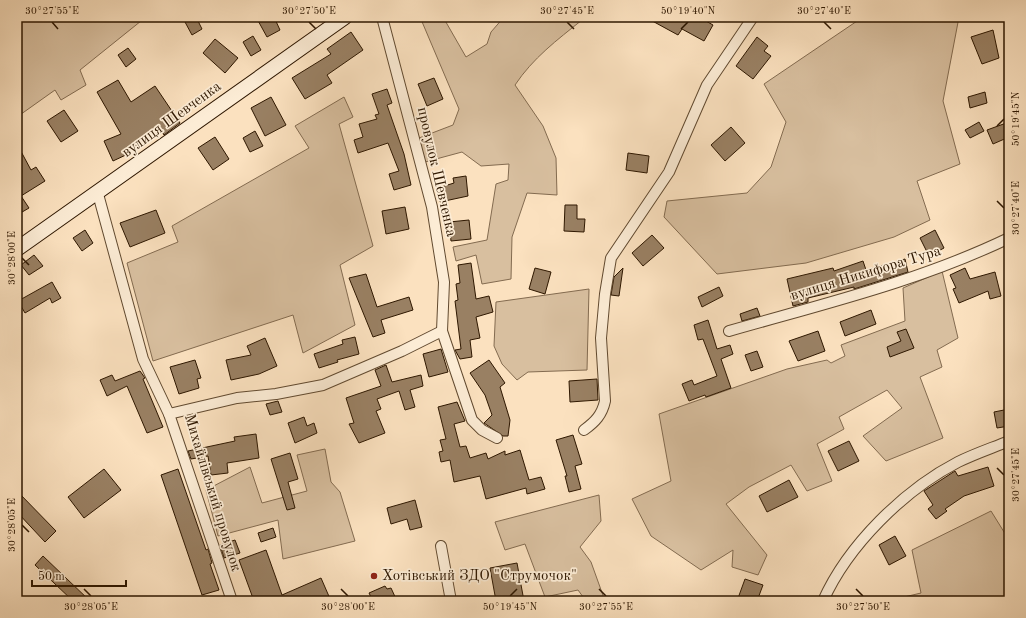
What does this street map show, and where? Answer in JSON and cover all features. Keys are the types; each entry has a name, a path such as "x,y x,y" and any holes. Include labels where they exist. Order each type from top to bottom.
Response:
{"street":[{"name":"вулиця Шевченка","path":"17,249 98,194 345,17"},
{"name":"провулок Шевченка","path":"382,17 432,206 444,282 442,331 472,420 482,430 497,438"},
{"path":"584,430 594,423 603,412 605,401 602,338 605,294 612,258 668,172 707,85 753,17"},
{"path":"98,194 143,358 169,414"},
{"name":"вулиця Никифора Тура","path":"729,331 906,280 976,254 1009,238"},
{"name":"Михайлівський провулок","path":"232,601 169,414 237,398 276,394 323,385 402,351 442,331"},
{"path":"823,601 846,561 864,537 917,488 958,462 1009,441"},
{"path":"441,546 451,601"}],"shaded area":[{"path":"17,17 138,17 141,21 80,70 86,85 61,100 55,90 17,117"},
{"path":"420,17 443,17 466,57 487,44 491,32 504,17 584,17 538,58 515,85 543,126 556,158 557,195 527,193 512,237 511,279 482,284 476,255 456,261 453,247 487,240 496,184 508,180 509,164 481,166 462,152 425,162 419,138 453,125 459,109"},
{"path":"863,17 959,17 943,101 960,164 917,181 930,220 894,237 806,263 717,274 664,217 667,201 747,193 771,167 786,122 764,84"},
{"path":"344,97 353,117 339,124 373,246 340,265 355,325 303,353 293,315 153,361 127,263 178,242 172,226 309,148 295,126"},
{"path":"942,271 958,338 937,350 942,367 920,377 943,438 886,461 863,436 902,408 887,390 839,417 844,429 817,444 832,481 807,491 791,465 749,487 726,504 767,555 758,575 732,567 733,550 701,570 651,536 632,499 671,481 659,414 787,369 827,360 831,363 845,356 841,345 905,321 903,288"},
{"path":"589,289 587,370 528,372 517,380 502,364 494,346 496,302"},
{"path":"325,449 331,482 340,492 355,541 283,559 278,520 218,536 206,490 250,467 262,503 307,491 297,455"},
{"path":"599,495 601,521 580,547 591,562 605,601 586,601 578,590 545,597 525,544 505,550 495,522"},
{"path":"991,511 1009,540 1009,596 995,601 901,601 900,598 921,593 912,550"}],"building":[{"path":"196,17 202,29 192,35 185,22"},
{"path":"256,17 274,17 280,30 267,37"},
{"path":"645,17 699,17 713,25 704,41 682,29 678,35"},
{"path":"993,30 999,58 982,64 971,37"},
{"path":"351,32 363,50 327,75 332,83 305,99 292,78 331,54 327,49"},
{"path":"253,36 261,50 251,56 243,42"},
{"path":"757,37 768,46 764,51 771,56 753,79 736,66"},
{"path":"215,39 238,58 225,73 203,53"},
{"path":"128,48 136,59 126,67 118,55"},
{"path":"434,78 443,99 427,106 418,84"},
{"path":"118,80 131,102 155,86 180,123 164,135 161,130 129,150 130,153 113,161 104,141 121,134 97,92"},
{"path":"387,89 392,103 387,105 404,154 411,185 394,190 389,174 399,171 388,143 358,153 354,140 363,137 359,124 377,119 375,115 379,114 372,94"},
{"path":"985,92 987,103 970,108 968,97"},
{"path":"271,97 286,125 265,136 251,108"},
{"path":"64,110 78,131 61,142 47,121"},
{"path":"979,122 984,131 970,138 965,130"},
{"path":"1009,122 1009,137 993,144 987,130"},
{"path":"731,127 745,143 725,161 711,145"},
{"path":"255,131 263,146 250,152 243,138"},
{"path":"215,137 229,159 213,170 198,148"},
{"path":"17,144 31,170 36,167 45,181 21,196 29,208 17,215"},
{"path":"628,153 649,156 647,173 626,170"},
{"path":"466,176 468,196 440,202 438,188 454,183 453,178"},
{"path":"565,205 577,205 577,219 585,219 584,232 564,231"},
{"path":"405,207 409,229 386,234 382,211"},
{"path":"156,210 165,233 130,247 120,223"},
{"path":"469,220 471,239 451,241 449,222"},
{"path":"85,230 93,243 82,251 73,238"},
{"path":"935,230 944,248 929,256 920,238"},
{"path":"652,235 664,248 643,266 632,253"},
{"path":"34,255 43,266 29,275 21,265"},
{"path":"905,259 908,272 854,289 854,287 808,298 808,302 793,306 787,279 833,268 834,271 863,261 866,270"},
{"path":"471,263 476,299 489,296 493,312 476,317 480,338 470,340 472,357 460,359 455,350 461,349 455,301 458,300 456,284 460,283 458,265"},
{"path":"535,268 551,272 545,294 529,289"},
{"path":"623,268 619,296 611,295 614,277"},
{"path":"965,268 970,279 995,272 1001,296 990,299 988,291 959,303 953,289 956,288 950,275"},
{"path":"366,274 377,307 409,297 413,310 381,320 385,333 373,337 349,278"},
{"path":"52,282 61,298 52,303 50,298 25,313 18,301"},
{"path":"719,287 723,296 702,307 698,297"},
{"path":"757,308 760,316 742,321 740,314"},
{"path":"871,310 876,324 845,336 840,322"},
{"path":"708,320 717,349 730,345 733,354 721,359 731,388 706,397 705,395 689,401 682,384 692,380 694,385 717,376 703,339 698,340 694,325"},
{"path":"906,329 914,348 890,357 887,347 901,341 897,332"},
{"path":"818,331 825,351 798,361 789,341"},
{"path":"355,337 359,354 337,360 338,362 319,368 314,354 343,344 342,340"},
{"path":"265,338 277,366 259,374 231,380 226,360 251,355 247,346"},
{"path":"441,349 448,372 429,377 423,354"},
{"path":"757,351 763,367 751,371 745,355"},
{"path":"195,360 201,378 197,379 199,388 179,394 170,367"},
{"path":"489,360 505,383 500,387 510,420 508,436 503,436 484,423 492,415 485,395 470,373"},
{"path":"386,365 392,382 421,375 423,386 410,390 415,407 405,410 399,391 377,399 381,409 376,411 385,433 359,443 349,424 354,423 346,398 381,386 375,370"},
{"path":"140,371 145,378 143,379 163,427 147,433 127,386 107,396 100,380 112,375 115,381"},
{"path":"597,379 598,400 570,402 569,381"},
{"path":"278,401 282,412 270,415 266,404"},
{"path":"457,402 465,421 454,424 460,447 466,446 470,458 486,453 488,459 505,451 505,455 520,450 529,480 541,477 545,489 527,494 526,488 486,499 480,476 454,482 450,460 441,462 439,452 443,451 440,440 446,439 438,407"},
{"path":"1009,409 1009,426 997,428 994,412"},
{"path":"304,417 307,426 314,423 317,433 295,443 288,423"},
{"path":"256,434 259,458 227,463 228,473 211,475 208,456 191,459 188,451 235,441 234,437"},
{"path":"573,435 582,464 575,466 581,489 569,492 565,476 567,476 556,440"},
{"path":"849,441 859,461 838,471 828,451"},
{"path":"290,453 298,479 288,482 295,508 287,510 271,459"},
{"path":"988,467 994,486 964,496 945,509 947,511 936,519 928,509 933,505 924,491 955,471 958,476"},
{"path":"104,469 121,490 84,518 68,497"},
{"path":"178,469 206,550 208,549 212,563 210,564 219,590 202,595 161,475"},
{"path":"789,480 798,497 767,512 759,496"},
{"path":"17,491 56,531 45,542 17,512"},
{"path":"415,500 422,527 410,530 407,519 391,524 387,508"},
{"path":"273,528 276,537 261,542 258,533"},
{"path":"895,536 906,556 889,565 879,545"},
{"path":"235,540 240,553 224,558 220,545"},
{"path":"266,550 282,595 321,578 331,601 254,601 239,560"},
{"path":"43,556 90,601 73,601 35,565"},
{"path":"517,563 524,601 496,601 490,568"},
{"path":"745,579 763,585 757,601 737,601"},
{"path":"385,586 387,589 391,588 397,601 373,601 369,593"}],"place":[{"name":"Хотівський ЗДО \"Струмочок\"","path":"374,576"}]}
